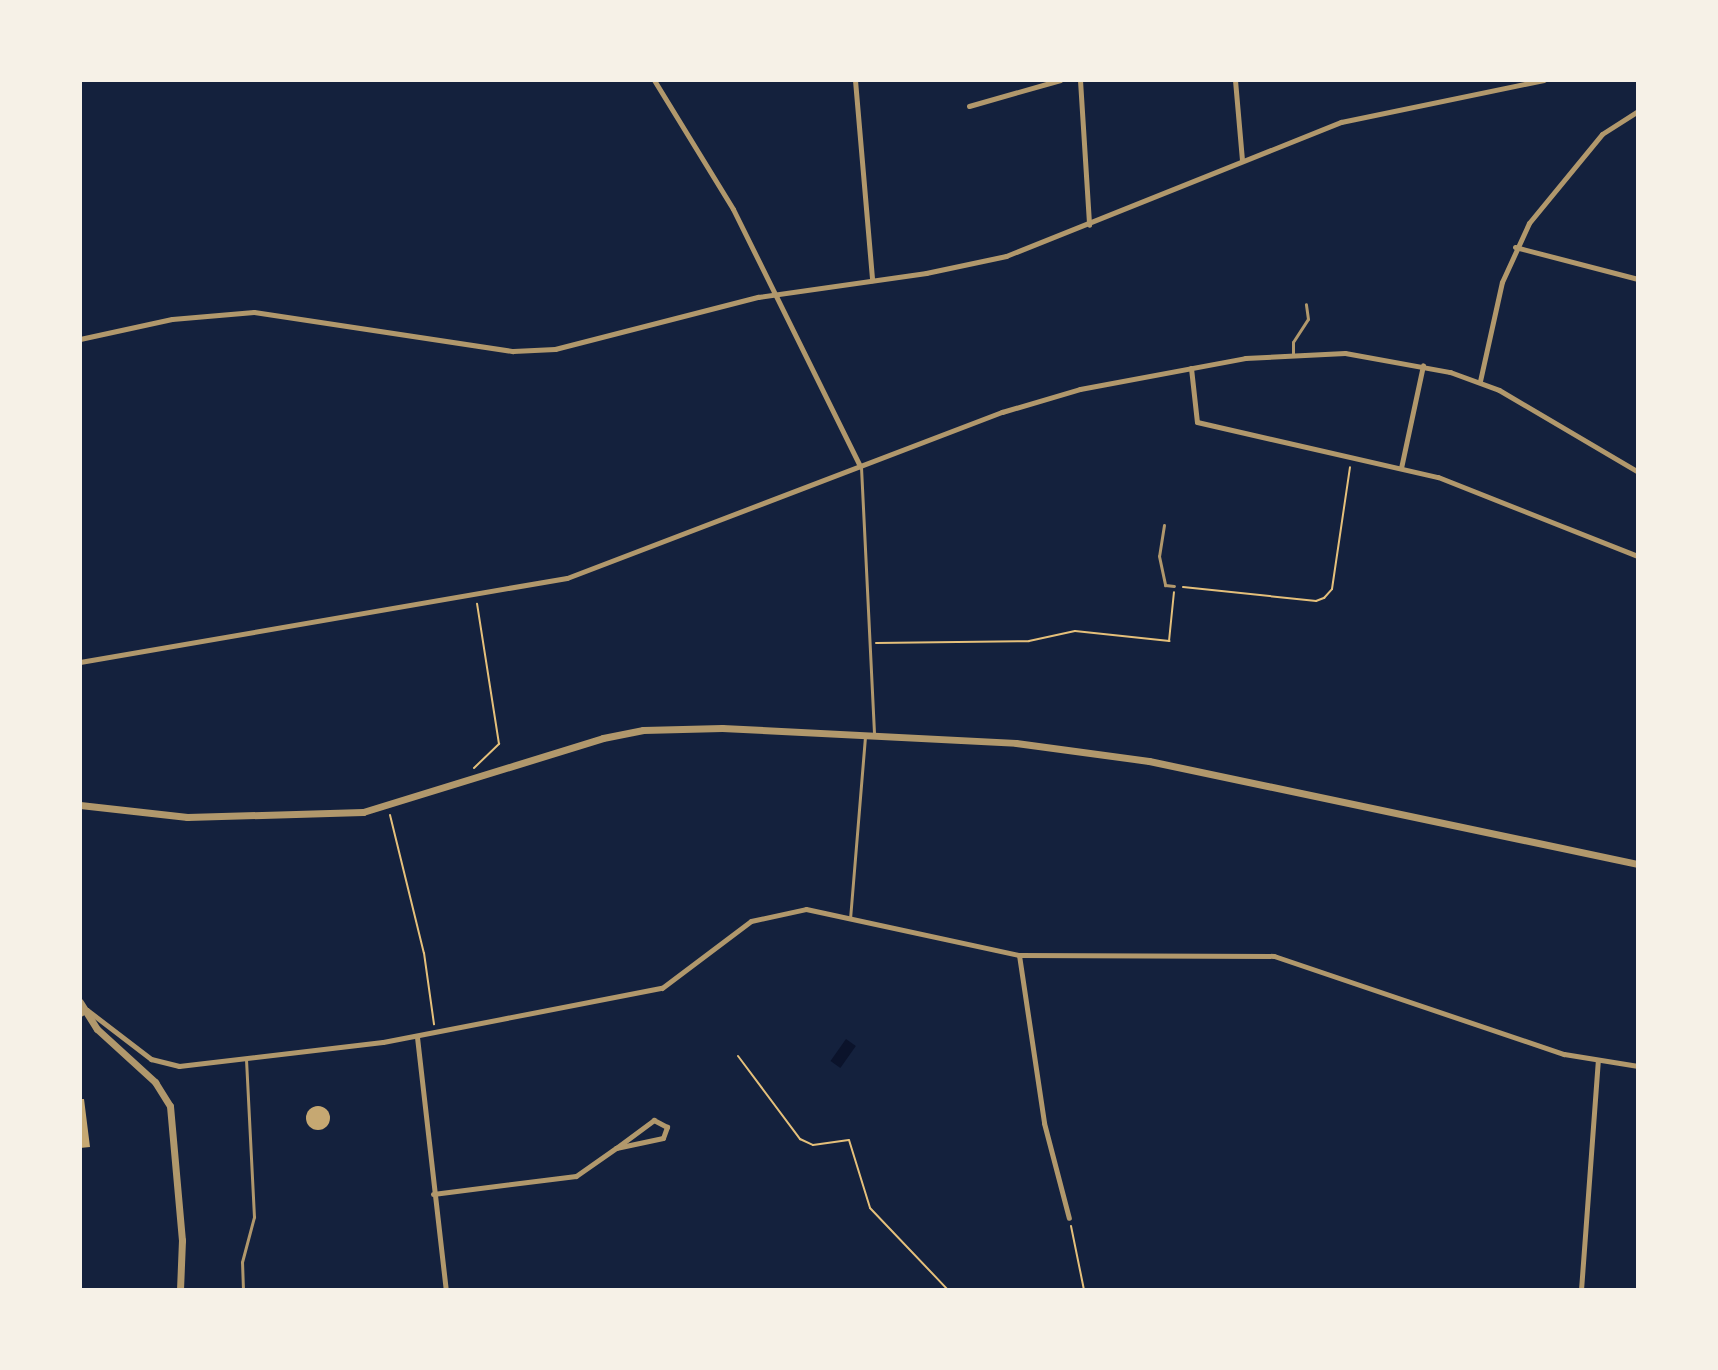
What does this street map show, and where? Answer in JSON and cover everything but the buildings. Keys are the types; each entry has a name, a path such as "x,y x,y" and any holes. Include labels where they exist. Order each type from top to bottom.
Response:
{"street":[{"path":"654,80 721,186 861,467"},
{"path":"855,80 872,280"},
{"path":"969,106 1060,80"},
{"path":"1080,80 1089,225"},
{"path":"1235,80 1242,160"},
{"path":"80,339 172,319 254,312 513,351 555,349 776,296 976,263 1089,225 1341,122 1544,80"},
{"path":"1480,381 1515,247 1562,176 1602,134 1638,111"},
{"path":"1515,247 1638,279"},
{"path":"80,662 475,594 609,566 1033,402 1191,368 1293,355 1345,353 1423,365 1480,381 1638,472"},
{"path":"1401,468 1423,365"},
{"path":"1191,368 1197,422 1401,468 1583,530 1638,556"},
{"path":"80,805 187,817 288,817 388,806 473,777 643,730 722,728 1016,743 1160,762 1638,864"},
{"path":"83,1012 165,1064 246,1059 417,1037 662,988 763,915 806,909 1019,955 1274,956 1598,1061 1638,1066"},
{"path":"1019,955 1044,1123 1069,1218"},
{"path":"80,1002 83,1012 114,1046 155,1082 170,1106 182,1240 180,1290"},
{"path":"417,1037 446,1290"},
{"path":"1581,1290 1598,1061"},
{"path":"433,1194 576,1176 654,1120 667,1127 663,1138 616,1148"}],"lane":[{"path":"1293,355 1293,342 1308,319 1306,304"},
{"path":"861,467 875,737"},
{"path":"1164,525 1159,556 1165,585 1174,586"},
{"path":"849,920 865,736"},
{"path":"243,1290 242,1262 254,1217 246,1059"}],"path":[{"path":"870,643 1029,641 1075,631 1169,641 1174,586 1316,601 1324,598 1332,589 1351,458"},
{"path":"473,777 475,763 499,744 475,594"},
{"path":"388,806 424,953 435,1033"},
{"path":"738,1056 800,1139 813,1145 849,1140 870,1208 948,1290"},
{"path":"1069,1218 1084,1290"}],"water":[{"path":"846,1039 856,1046 840,1068 831,1061"}]}
